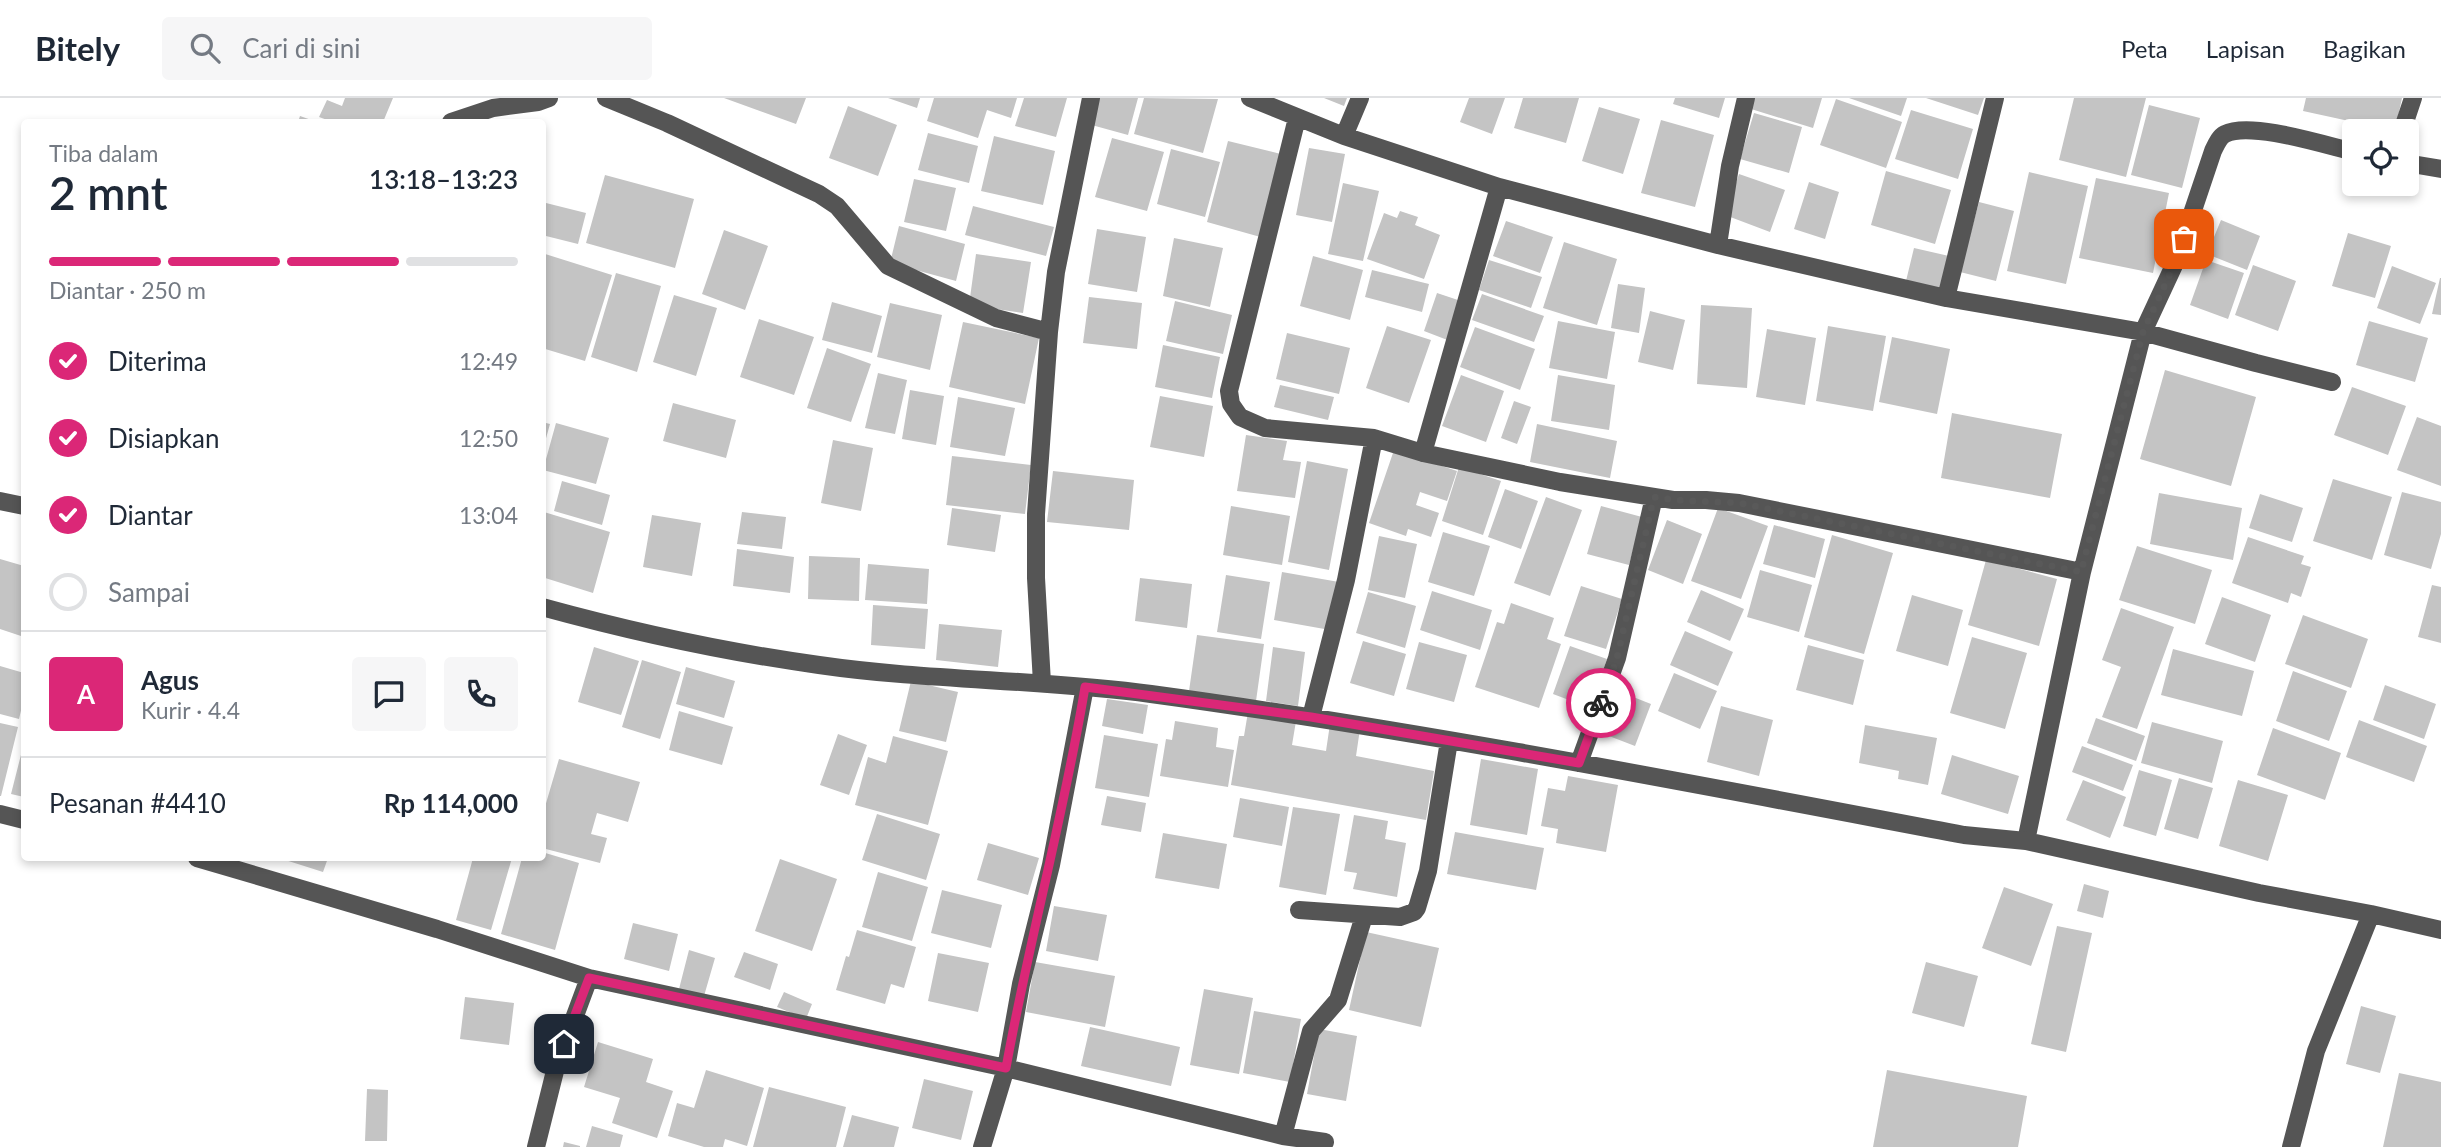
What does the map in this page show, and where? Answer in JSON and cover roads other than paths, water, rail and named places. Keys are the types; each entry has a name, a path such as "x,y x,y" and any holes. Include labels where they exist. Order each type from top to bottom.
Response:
{"street":[{"path":"459,119 493,108 549,98"},
{"path":"606,98 819,194 837,206 888,266 996,317 1049,332"},
{"path":"1042,683 1036,514 1049,332 1056,272 1091,98"},
{"path":"1250,98 1344,136 1499,187 1718,245 1946,298 2143,332 2332,382"},
{"path":"1344,136 1360,98"},
{"path":"1718,245 1730,166 1746,98"},
{"path":"1946,298 1995,98"},
{"path":"2406,119 2413,98"},
{"path":"1297,118 1229,391 1231,404 1240,417 1265,428 1374,438 1423,453 1560,482 1673,500 1739,503 2081,572"},
{"path":"2026,841 2081,572 2143,332 2176,261 2213,151 2220,138 2235,131 2255,129 2342,149"},
{"path":"2419,165 2441,169"},
{"path":"1423,453 1499,187"},
{"path":"1311,717 1346,580 1374,438"},
{"path":"1579,763 1617,658 1654,497"},
{"path":"0,501 21,505"},
{"path":"546,608 681,642 821,666 1085,687 1311,717 1579,763 1964,835 2026,841 2441,930"},
{"path":"982,1147 1006,1068 1021,984 1051,865 1085,687"},
{"path":"1298,911 1400,917 1414,912 1420,903 1430,857 1449,741"},
{"path":"0,814 21,819"},
{"path":"207,861 437,929 589,978 1006,1068 1283,1136 1325,1142"},
{"path":"2291,1147 2316,1051 2371,914"},
{"path":"1283,1136 1311,1031 1338,1000 1364,916"},
{"path":"536,1147 556,1066 589,978"}]}
